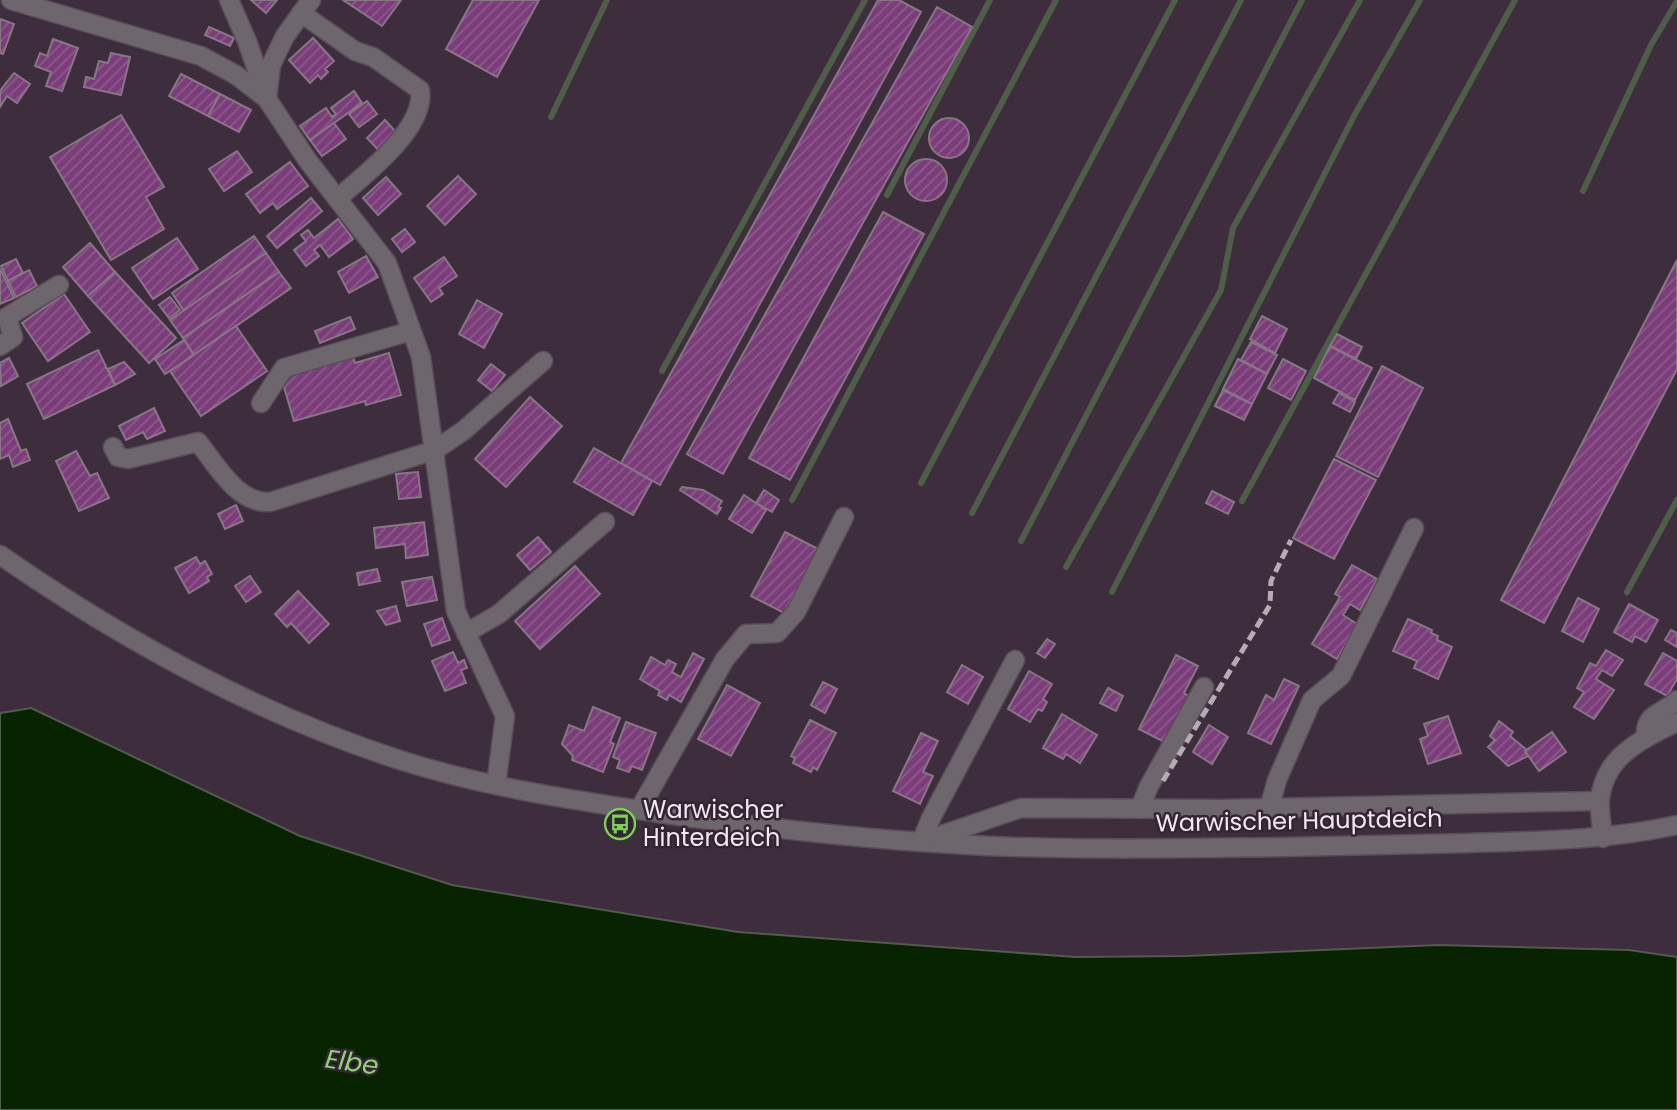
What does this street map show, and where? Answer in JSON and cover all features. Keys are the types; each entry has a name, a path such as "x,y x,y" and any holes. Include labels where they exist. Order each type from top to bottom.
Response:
{"street":[{"path":"11,0 201,56 236,75 267,99"},
{"path":"229,0 247,41 267,99 308,161 387,263 421,357 456,611 505,716 496,785"},
{"path":"267,99 271,65 285,36 306,7 355,51 373,57 420,90 419,106 405,133 388,154 337,199"},
{"path":"0,346 13,337 6,317 59,285"},
{"path":"261,403 284,368 411,331"},
{"path":"113,447 118,457 128,459 198,442 246,498 258,503 270,502 435,450 463,431 543,361"},
{"path":"639,810 726,659 746,634 777,633 796,612 844,517"},
{"path":"466,633 499,614 605,522"},
{"path":"1269,808 1277,780 1312,701 1341,676 1414,528"},
{"name":"Warwischer Hauptdeich","path":"0,555 54,593 152,651 263,706 401,761 496,785 639,810 743,825 920,842 1017,847 1197,848 1603,838 1677,825"},
{"path":"920,842 930,818 1015,660"},
{"path":"1140,809 1148,788 1204,687"},
{"path":"1646,738 1645,726 1648,719 1677,700"},
{"path":"1603,838 1600,801 1603,780 1614,762 1629,748 1677,722"},
{"name":"Warwischer Hauptdeich","path":"920,842 1021,808 1269,808 1600,801"}],"water":[{"name":"Elbe","path":"31,708 300,836 452,885 738,932 1075,957 1186,956 1438,945 1629,950 1677,957 1677,1110 0,1110 0,715"}],"building":[{"path":"251,0 277,0 266,13"},
{"path":"343,0 401,0 382,26"},
{"path":"473,0 539,0 497,77 446,49"},
{"path":"878,0 899,0 921,12 660,485 621,463"},
{"path":"937,7 972,27 723,474 687,454"},
{"path":"0,19 14,24 3,54 0,53"},
{"path":"209,27 234,38 230,46 205,35"},
{"path":"313,38 334,61 325,69 328,72 321,79 318,75 310,83 289,60"},
{"path":"53,39 78,48 62,91 46,86 51,72 35,66 40,53 47,56"},
{"path":"111,53 130,57 121,95 84,87 86,77 94,79 99,61 108,63"},
{"path":"14,73 30,84 17,103 7,96 0,107 0,91"},
{"path":"181,74 220,94 208,116 169,96"},
{"path":"354,91 362,103 310,140 300,126 326,108 332,117 336,114 331,108"},
{"path":"220,94 251,110 239,132 208,116"},
{"path":"367,101 377,114 359,127 349,114"},
{"path":"121,115 164,187 146,197 164,229 111,260 50,157"},
{"path":"949,118 957,119 963,124 968,130 968,146 963,152 957,157 949,158 941,157 935,152 930,146 929,138 930,130 935,124 941,119"},
{"path":"385,120 396,132 382,154 367,138"},
{"path":"334,123 346,139 322,156 310,140"},
{"path":"237,151 252,172 224,191 209,169"},
{"path":"926,159 941,165 947,180 941,195 926,201 911,195 905,180 911,165"},
{"path":"290,162 308,186 277,209 273,203 260,213 246,194"},
{"path":"458,176 476,194 445,225 427,206"},
{"path":"386,177 401,194 378,215 363,198"},
{"path":"311,198 322,211 277,248 267,236"},
{"path":"883,212 924,234 790,480 749,458"},
{"path":"338,219 353,239 329,257 320,245 314,250 319,256 306,266 294,250 306,241 301,235 308,230 314,238"},
{"path":"405,229 415,242 402,252 392,239"},
{"path":"254,236 266,253 184,311 172,293"},
{"path":"177,238 198,269 153,299 132,268"},
{"path":"90,243 115,272 88,296 63,267"},
{"path":"266,253 279,272 183,338 170,320"},
{"path":"366,256 378,277 349,293 338,272"},
{"path":"444,257 457,276 439,288 443,294 431,302 414,278"},
{"path":"16,259 23,273 8,281 1,266"},
{"path":"1677,260 1677,369 1544,623 1501,600"},
{"path":"0,269 14,298 0,304"},
{"path":"29,270 37,286 16,297 8,281"},
{"path":"115,272 176,338 149,363 88,296"},
{"path":"279,272 291,288 194,355 183,338"},
{"path":"64,294 90,332 48,361 22,323"},
{"path":"170,297 180,310 169,318 159,305"},
{"path":"477,300 502,314 484,348 459,334"},
{"path":"1262,316 1287,329 1275,353 1250,339"},
{"path":"350,317 355,329 320,343 315,331"},
{"path":"236,326 267,371 201,416 170,371"},
{"path":"1337,334 1362,347 1356,359 1330,346"},
{"path":"184,340 194,355 165,374 155,359"},
{"path":"1251,342 1277,355 1267,374 1241,360"},
{"path":"1330,346 1372,368 1355,400 1314,378"},
{"path":"98,350 115,385 44,419 27,384"},
{"path":"389,353 401,395 366,405 365,401 294,421 281,377 353,357 355,363"},
{"path":"9,358 18,376 1,386 0,363"},
{"path":"1238,359 1267,374 1252,404 1223,389"},
{"path":"1283,359 1306,371 1291,400 1268,388"},
{"path":"124,362 135,374 115,385 108,369"},
{"path":"491,364 505,375 492,391 478,380"},
{"path":"1382,366 1423,388 1378,477 1336,456"},
{"path":"1223,390 1252,404 1244,420 1215,406"},
{"path":"1339,393 1355,402 1350,412 1333,403"},
{"path":"530,397 562,426 506,487 475,459"},
{"path":"154,408 165,431 147,439 143,432 126,440 119,426"},
{"path":"8,419 21,451 26,449 30,460 13,467 9,455 0,459 0,423"},
{"path":"594,448 652,481 633,515 574,482"},
{"path":"76,451 90,476 97,473 109,498 79,511 56,461"},
{"path":"1334,459 1376,480 1334,559 1293,538"},
{"path":"418,472 421,497 399,499 396,474"},
{"path":"682,487 703,490 722,501 718,507 721,508 717,514 680,490"},
{"path":"764,490 779,500 772,512 756,503"},
{"path":"1212,491 1234,502 1228,514 1206,503"},
{"path":"744,495 766,510 752,533 729,519"},
{"path":"236,505 243,521 225,529 218,514"},
{"path":"424,522 428,555 406,558 405,544 376,548 374,528"},
{"path":"785,532 818,549 784,613 751,596"},
{"path":"538,537 551,552 530,570 517,555"},
{"path":"196,557 200,564 205,561 212,574 207,577 209,581 189,593 175,568"},
{"path":"1352,565 1377,579 1360,610 1350,604 1343,615 1357,624 1337,659 1312,644 1340,597 1335,594"},
{"path":"575,566 600,594 540,649 515,621"},
{"path":"377,569 380,581 359,585 357,573"},
{"path":"250,576 261,592 246,602 235,586"},
{"path":"432,577 437,600 407,606 402,582"},
{"path":"298,591 329,624 309,643 291,623 287,627 275,614"},
{"path":"1578,598 1599,609 1583,642 1562,631"},
{"path":"1629,604 1658,620 1646,642 1635,636 1632,642 1614,632"},
{"path":"396,606 400,621 386,625 377,611"},
{"path":"442,618 450,640 432,646 424,624"},
{"path":"1408,619 1432,630 1431,633 1438,636 1437,640 1452,647 1438,679 1414,668 1417,661 1393,651"},
{"path":"1671,630 1677,633 1677,647 1665,640"},
{"path":"1047,639 1055,644 1045,658 1037,653"},
{"path":"1606,650 1623,660 1612,676 1602,670 1596,679 1614,690 1594,719 1574,707 1584,692 1577,688 1590,663 1596,666"},
{"path":"453,652 458,663 464,660 467,668 461,670 466,683 445,691 432,661"},
{"path":"693,653 704,659 681,702 669,695 667,700 658,695 660,691 640,679 651,657 665,665 668,660 676,664 672,672 681,677"},
{"path":"1663,653 1677,661 1677,679 1667,696 1645,684"},
{"path":"1176,655 1198,666 1184,693 1190,697 1166,743 1139,729"},
{"path":"962,665 983,677 968,704 947,692"},
{"path":"1029,671 1052,684 1043,699 1047,702 1042,711 1038,709 1030,722 1008,709"},
{"path":"1284,679 1299,686 1271,744 1248,733 1266,695 1274,700"},
{"path":"823,682 837,689 825,713 811,705"},
{"path":"727,685 760,703 731,756 698,739"},
{"path":"1108,688 1123,696 1116,711 1100,703"},
{"path":"593,707 620,718 610,742 614,744 603,772 572,760 573,756 562,744 569,725 584,731"},
{"path":"1062,714 1097,735 1080,763 1066,754 1063,759 1043,748"},
{"path":"1448,716 1461,753 1428,764 1420,739 1428,736 1424,724"},
{"path":"810,720 836,733 817,770 813,767 811,772 793,763 795,758 791,756"},
{"path":"1499,721 1513,732 1510,736 1527,750 1525,751 1528,756 1508,766 1488,747 1495,740 1490,736"},
{"path":"626,722 656,733 642,770 632,766 629,772 617,768 620,760 613,757"},
{"path":"1209,725 1228,737 1212,764 1193,752"},
{"path":"1552,732 1566,752 1539,771 1525,751"},
{"path":"921,733 938,741 923,772 933,776 920,804 893,791"}],"waterway":[{"path":"551,117 607,0"},
{"path":"662,371 865,0"},
{"path":"887,195 990,0"},
{"path":"792,500 1056,0"},
{"path":"921,483 1175,0"},
{"path":"972,513 1241,0"},
{"path":"1021,541 1302,0"},
{"path":"1066,567 1221,290 1233,228 1360,0"},
{"path":"1112,592 1354,116 1420,0"},
{"path":"1242,501 1515,0"},
{"path":"1583,191 1651,45 1677,1"},
{"path":"1627,592 1677,500"}],"railway":[{"path":"1163,781 1270,605 1271,581 1291,540"}],"place":[{"name":"Warwischer Hinterdeich","path":"620,824"}]}
